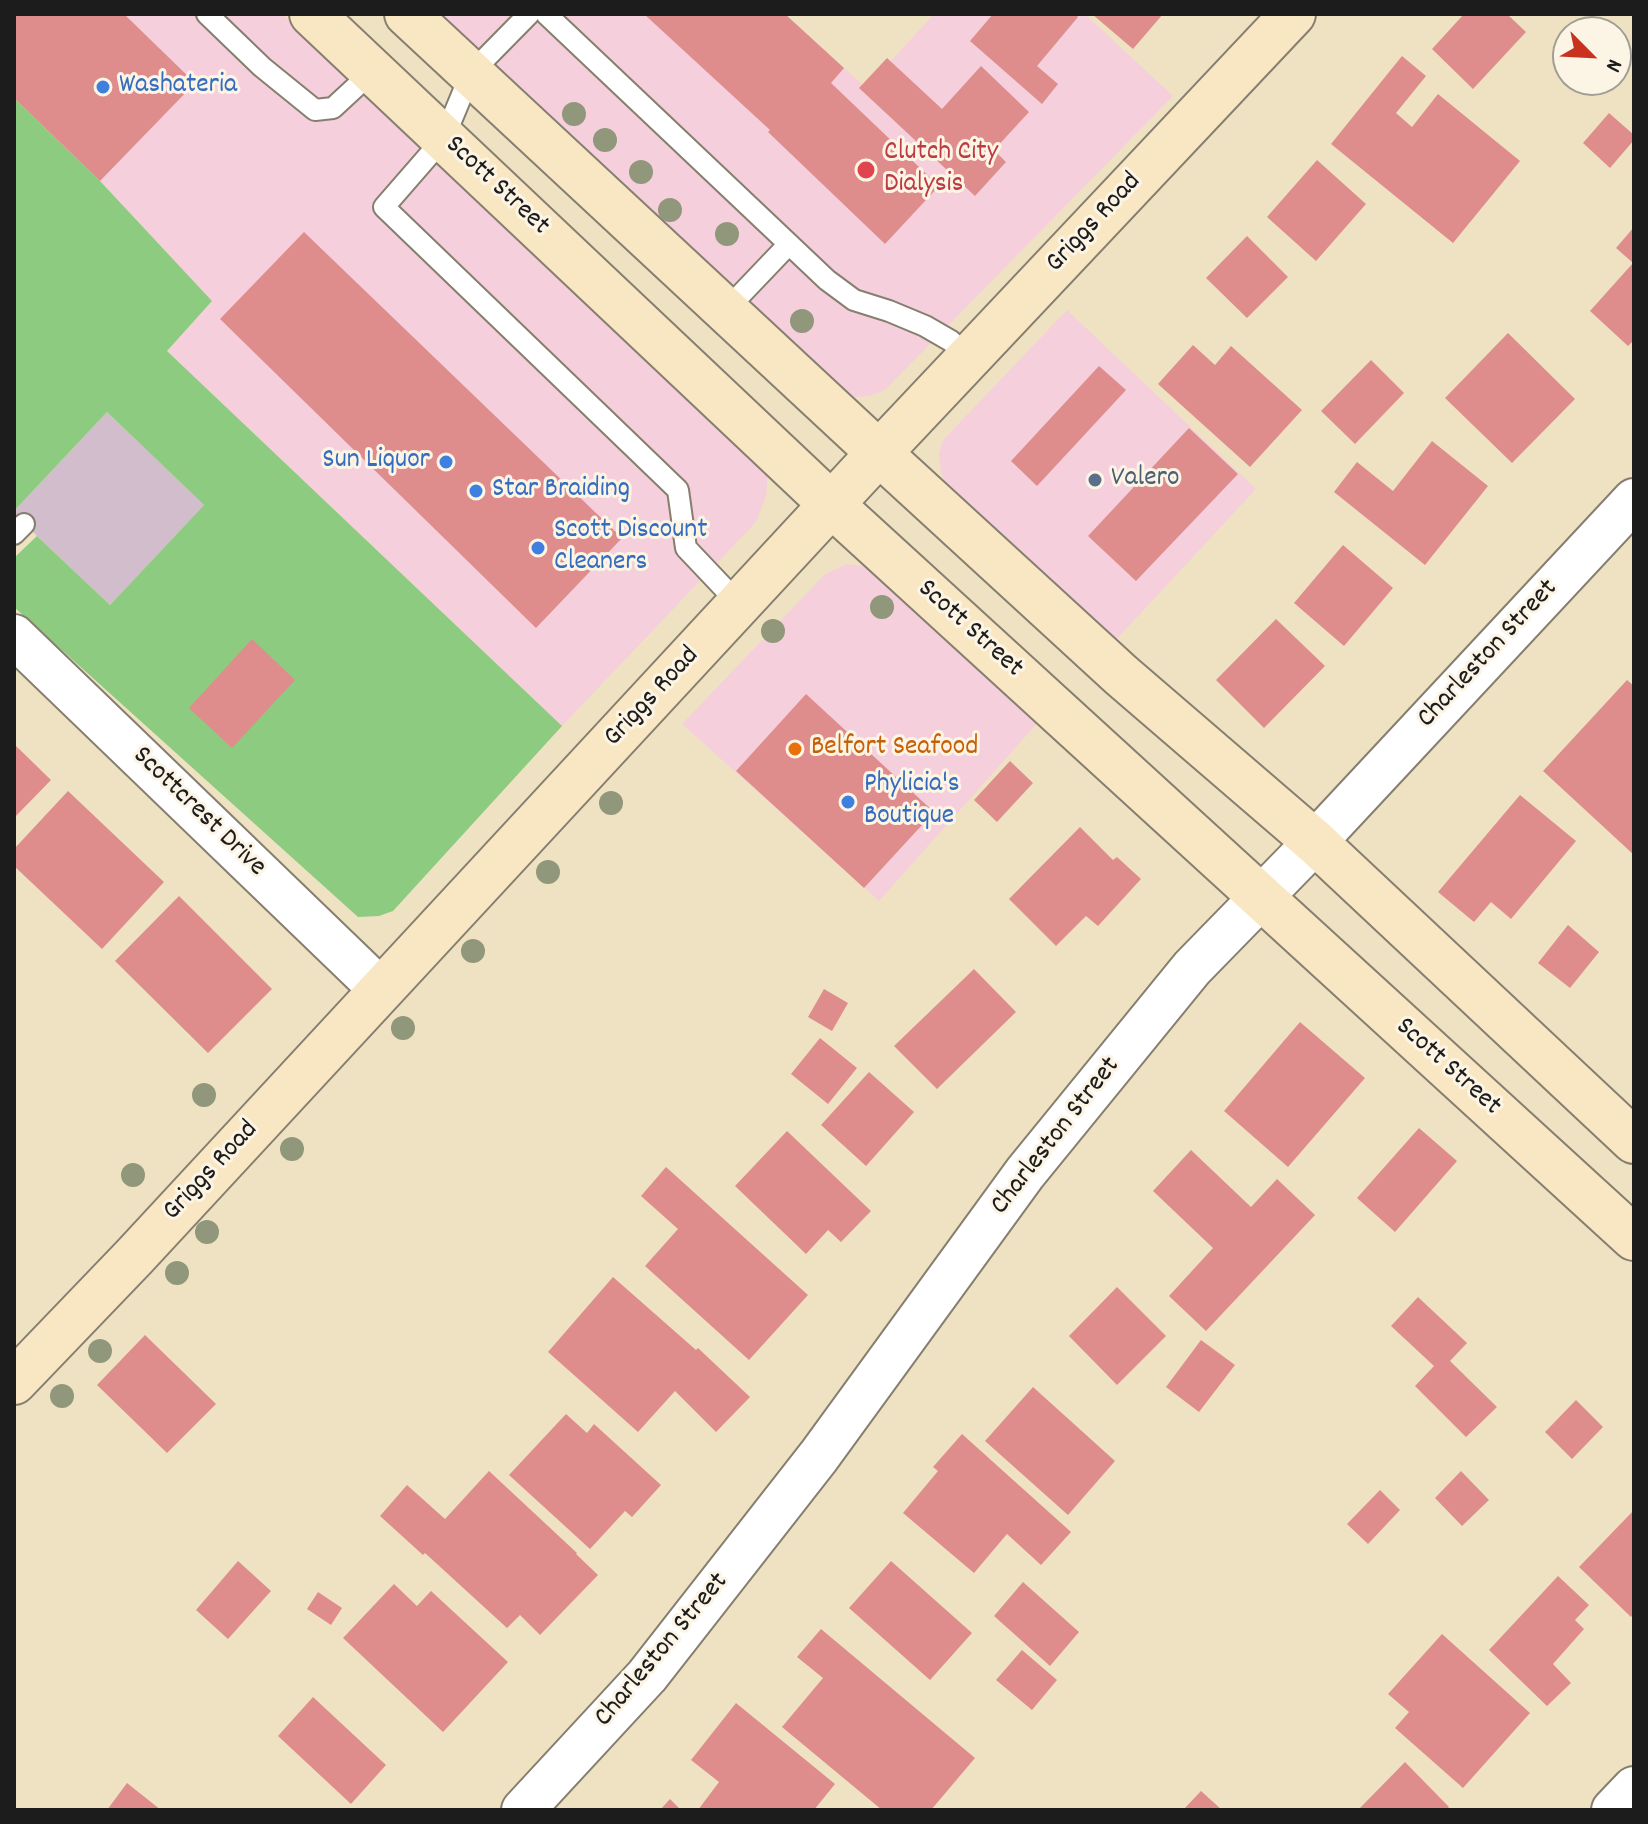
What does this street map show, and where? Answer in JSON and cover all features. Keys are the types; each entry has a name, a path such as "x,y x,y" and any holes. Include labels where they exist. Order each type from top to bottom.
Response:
{"main road":[{"name":"Scott Street","path":"312,14 832,505 1634,1238"},
{"path":"407,14 1121,675 1315,842 1634,1141"},
{"name":"Griggs Road","path":"14,1382 134,1257 879,453 1293,14"}],"street":[{"name":"Charleston Street","path":"523,1810 647,1676 819,1456 1025,1173 1192,968 1315,842 1634,500"},
{"name":"Scottcrest Drive","path":"14,636 381,990"},
{"path":"1613,1810 1634,1788"}],"lane":[{"path":"207,14 262,67 315,110 333,108 373,71"},
{"path":"529,14 471,73 444,138 384,207 678,490 686,548 740,605"},
{"path":"546,14 827,280 854,300 925,326 951,341 969,358"},
{"path":"726,310 789,244"}],"shaded area":[{"path":"14,14 282,14 768,472 766,496 756,522 562,726 167,351 212,301 100,181"},
{"path":"436,14 785,14 866,88 934,14 1085,14 1173,96 885,390 870,396 855,397 837,390"},
{"name":"Valero","path":"1067,310 1256,489 1113,643 946,487 941,472 939,454 943,440"},
{"path":"107,412 204,505 110,605 14,514"},
{"path":"847,564 869,567 1041,719 879,901 682,724 825,574"}],"green space":[{"path":"14,98 100,181 212,301 167,351 562,726 393,911 379,916 358,917 14,607 14,558 37,536 110,605 204,505 107,412 14,511"}],"building":[{"path":"14,14 124,14 195,83 100,181 14,98"},
{"path":"644,14 785,14 844,68 831,83 939,186 885,244 768,132 770,130"},
{"path":"993,14 1075,14 1078,17 1037,66 1058,84 1042,104 970,41"},
{"path":"1092,14 1163,14 1133,49"},
{"path":"1464,14 1507,14 1526,32 1473,89 1432,49"},
{"path":"1402,56 1426,76 1396,113 1412,127 1438,94 1520,161 1453,243 1331,144"},
{"path":"887,58 942,109 981,66 1029,112 994,150 1006,162 975,196 859,88"},
{"path":"1609,113 1634,135 1634,140 1610,168 1583,143"},
{"path":"1317,160 1366,204 1316,261 1267,217"},
{"path":"1634,227 1634,340 1628,346 1590,311 1633,263 1616,248"},
{"path":"304,232 622,538 536,628 220,319"},
{"path":"1247,236 1288,277 1247,318 1206,278"},
{"path":"1508,333 1575,399 1512,463 1445,398"},
{"path":"1193,345 1215,365 1231,346 1302,410 1250,467 1158,384"},
{"path":"1371,360 1404,393 1355,444 1321,411"},
{"path":"1099,366 1126,390 1037,486 1011,461"},
{"path":"1189,428 1238,474 1136,581 1088,536"},
{"path":"1432,441 1488,486 1425,565 1334,492 1357,462 1393,491"},
{"path":"1343,545 1393,588 1344,646 1294,603"},
{"path":"1276,619 1325,666 1264,728 1216,680"},
{"path":"252,639 295,680 232,748 189,708"},
{"path":"1627,680 1634,686 1634,855 1543,771"},
{"path":"806,694 934,812 864,888 736,771"},
{"path":"14,744 51,780 14,818"},
{"path":"1010,761 1033,783 997,822 974,800"},
{"path":"68,791 164,882 102,949 14,866 14,849"},
{"path":"1520,795 1576,841 1511,919 1491,902 1474,922 1438,892"},
{"path":"1080,827 1113,860 1117,857 1141,879 1098,926 1086,916 1056,946 1009,899"},
{"path":"179,896 272,989 208,1053 115,961"},
{"path":"1568,925 1599,952 1570,988 1538,963"},
{"path":"974,969 1016,1012 937,1089 894,1046"},
{"path":"824,989 848,1003 832,1031 808,1017"},
{"path":"1300,1022 1365,1078 1288,1167 1224,1111"},
{"path":"820,1038 857,1068 828,1104 791,1074"},
{"path":"869,1072 914,1112 866,1166 821,1125"},
{"path":"1419,1128 1457,1161 1395,1232 1357,1198"},
{"path":"787,1131 871,1211 841,1242 828,1230 806,1254 735,1186"},
{"path":"1191,1150 1251,1207 1277,1179 1315,1215 1206,1331 1169,1296 1213,1248 1153,1191"},
{"path":"666,1167 808,1295 749,1360 645,1266 678,1229 641,1196"},
{"path":"613,1277 696,1350 698,1348 750,1397 716,1432 675,1391 638,1432 548,1352"},
{"path":"1117,1287 1166,1336 1117,1385 1069,1336"},
{"path":"1418,1297 1467,1343 1450,1361 1497,1407 1466,1437 1415,1386 1434,1366 1391,1326"},
{"path":"145,1335 216,1404 167,1453 97,1385"},
{"path":"1201,1340 1235,1365 1199,1412 1166,1387"},
{"path":"1033,1387 1115,1461 1068,1515 985,1441"},
{"path":"1576,1400 1603,1427 1572,1459 1545,1432"},
{"path":"566,1414 587,1433 594,1424 661,1485 632,1517 625,1511 590,1549 509,1475"},
{"path":"962,1434 1071,1532 1041,1565 1007,1534 974,1573 903,1513 938,1471 933,1467"},
{"path":"489,1471 598,1575 540,1635 520,1615 507,1628 380,1516 407,1485 445,1519"},
{"path":"1461,1471 1489,1500 1462,1526 1435,1498"},
{"path":"1380,1490 1400,1510 1368,1544 1347,1524"},
{"path":"1634,1510 1634,1613 1631,1617 1579,1567"},
{"path":"238,1561 271,1591 228,1639 196,1610"},
{"path":"891,1561 972,1633 930,1680 849,1608"},
{"path":"1558,1576 1589,1605 1575,1620 1584,1629 1553,1664 1571,1683 1547,1706 1489,1650"},
{"path":"1023,1582 1079,1632 1050,1666 994,1616"},
{"path":"394,1584 417,1606 431,1591 508,1662 443,1732 343,1638"},
{"path":"318,1592 342,1608 331,1625 307,1609"},
{"path":"821,1629 975,1758 931,1810 882,1810 782,1727 823,1678 797,1657"},
{"path":"1442,1634 1530,1713 1463,1788 1395,1728 1409,1712 1388,1694"},
{"path":"1022,1650 1057,1680 1032,1710 996,1680"},
{"path":"313,1697 386,1765 351,1804 278,1736"},
{"path":"736,1703 835,1784 814,1810 698,1810 719,1782 691,1760"},
{"path":"1405,1762 1449,1807 1446,1810 1358,1810"},
{"path":"127,1783 161,1810 107,1810"},
{"path":"1201,1791 1222,1810 1183,1810"},
{"path":"670,1799 681,1810 660,1810"}],"place":[{"name":"Washateria","path":"103,87"},
{"name":"Clutch City Dialysis","path":"866,170"},
{"name":"Sun Liquor","path":"446,462"},
{"name":"Valero","path":"1095,480"},
{"name":"Star Braiding","path":"476,491"},
{"name":"Scott Discount Cleaners","path":"538,548"},
{"name":"Belfort Seafood","path":"795,749"},
{"name":"Phylicia's Boutique","path":"848,802"}]}
